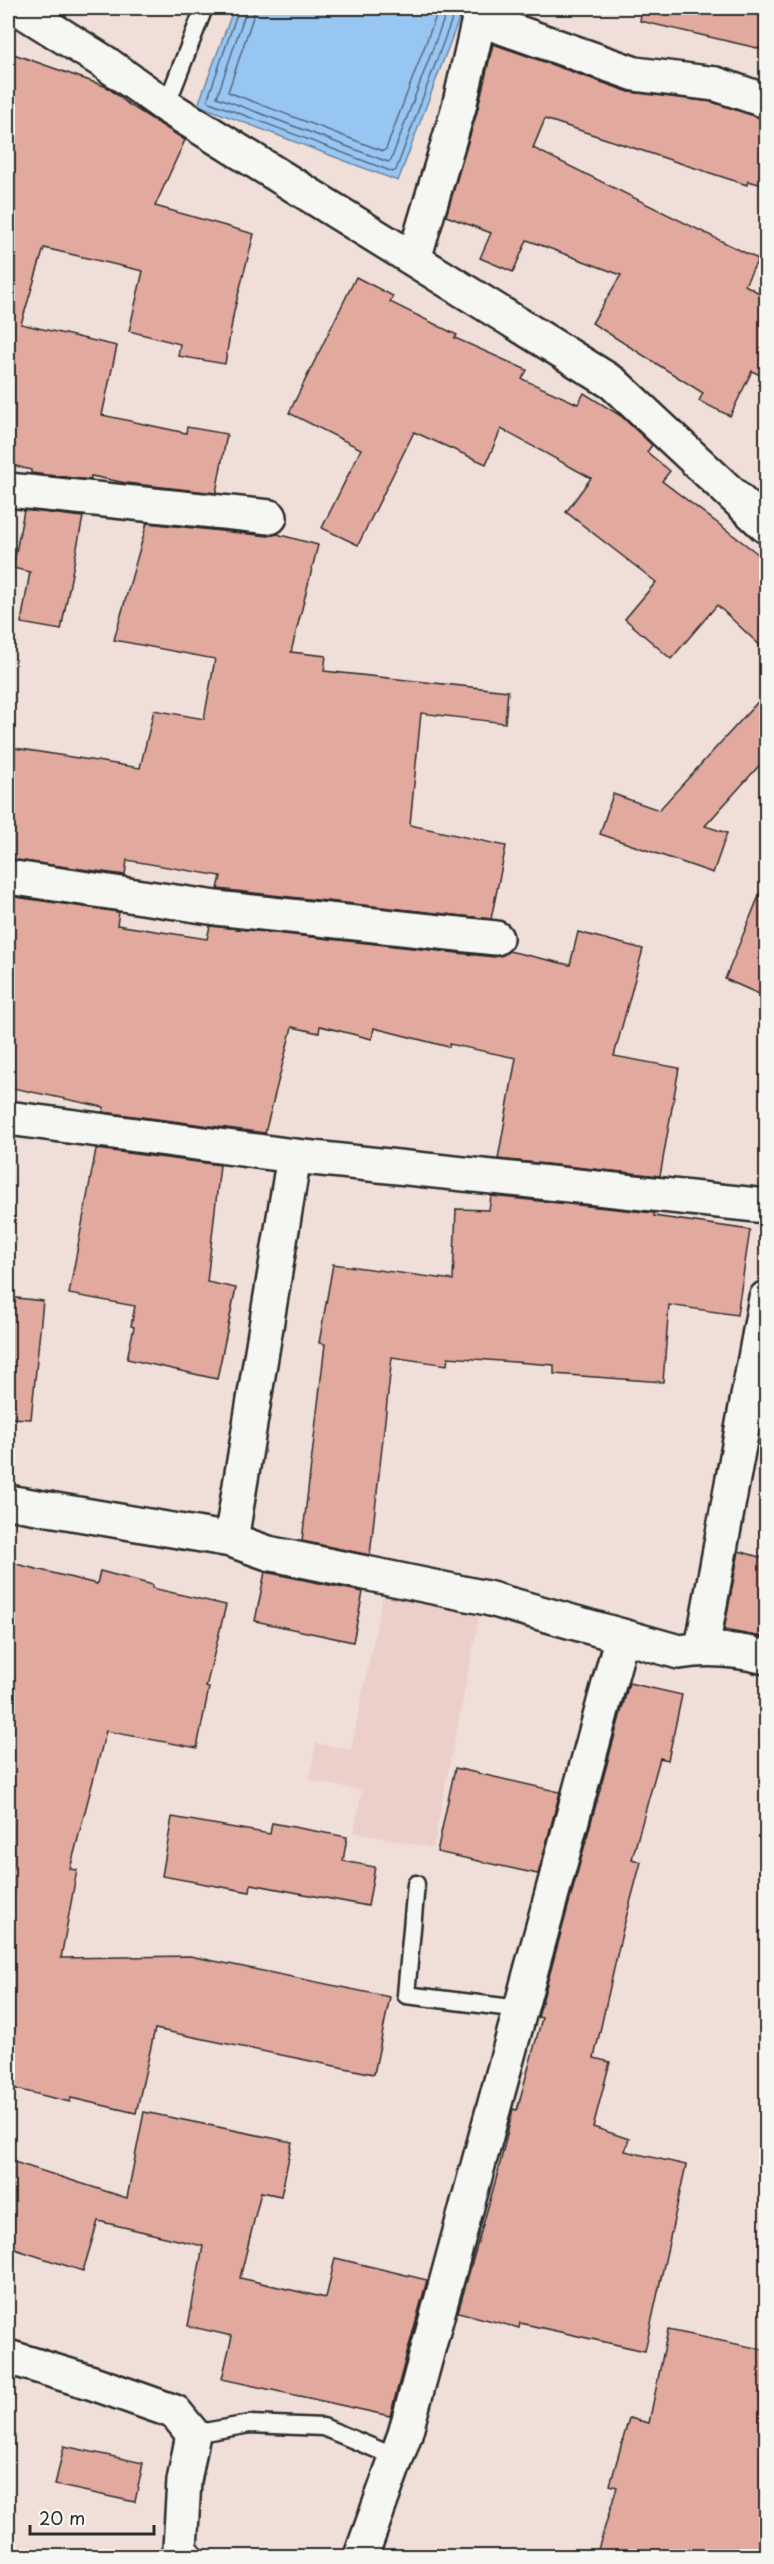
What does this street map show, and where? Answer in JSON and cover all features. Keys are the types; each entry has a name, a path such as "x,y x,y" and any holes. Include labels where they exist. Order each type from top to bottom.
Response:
{"street":[{"path":"18,8 104,62 166,106 613,383 766,526"},
{"path":"414,259 459,107 482,13 635,74 716,84 766,101"},
{"path":"8,490 270,517"},
{"path":"8,877 216,908 496,938"},
{"path":"8,1118 294,1156 766,1206"},
{"path":"231,1540 294,1156"},
{"path":"702,1648 766,1298"},
{"path":"8,1502 231,1540 268,1553 487,1598 680,1652 702,1648 748,1652 766,1658"},
{"path":"361,2556 398,2458 622,1636"},
{"path":"8,2357 93,2383 175,2412 193,2434 184,2481 180,2548 185,2556"}],"lane":[{"path":"166,106 204,8"},
{"path":"416,1884 406,1995 520,2009"},
{"path":"193,2434 250,2424 323,2427 398,2458"}],"shaded area":[{"path":"383,1594 480,1614 433,1848 354,1832 362,1791 309,1780 316,1743 351,1750"}],"water":[{"path":"234,8 463,8 398,181 198,105"}],"building":[{"path":"642,8 766,8 766,50 640,21"},
{"path":"493,44 629,92 712,102 766,119 766,186 748,181 747,185 545,119 533,148 758,259 745,285 766,297 766,378 752,371 730,416 699,401 703,393 592,323 621,275 527,240 513,272 480,258 491,233 446,216 477,112"},
{"path":"8,52 107,87 128,104 185,140 155,206 254,234 234,311 225,364 178,356 180,344 129,331 143,271 44,248 21,324 117,346 102,415 186,433 187,427 227,434 216,493 126,483 91,476 90,480 31,473 31,470 8,464"},
{"path":"356,277 393,296 390,302 457,335 455,338 527,370 522,379 578,404 584,393 621,416 652,445 647,452 670,471 662,481 766,560 766,651 717,605 671,659 625,619 656,582 566,512 591,478 501,429 486,464 414,432 358,545 322,528 361,449 289,413"},
{"path":"24,510 83,517 61,630 21,623 30,572 13,568"},
{"path":"147,523 268,536 277,534 318,545 291,652 326,656 324,671 508,691 505,723 421,713 410,825 506,846 491,919 218,889 221,876 127,860 125,875 8,859 8,747 140,768 154,710 204,719 215,659 114,640"},
{"path":"766,693 766,758 705,826 727,833 713,873 600,834 613,794 659,810"},
{"path":"766,881 766,997 725,979"},
{"path":"8,896 119,912 117,925 207,939 210,926 494,957 509,951 570,965 578,932 643,949 614,1056 679,1068 660,1176 498,1159 516,1058 450,1044 449,1047 374,1028 372,1039 320,1026 319,1033 292,1027 265,1133 103,1112 104,1107 8,1087"},
{"path":"96,1149 220,1165 207,1282 236,1288 217,1379 127,1359 134,1327 131,1326 135,1306 69,1294"},
{"path":"491,1196 654,1213 654,1216 750,1230 737,1315 669,1305 663,1382 554,1374 554,1365 448,1357 447,1365 392,1357 370,1555 302,1541 325,1344 319,1343 333,1264 453,1280 456,1209 489,1210"},
{"path":"8,1297 43,1301 31,1419 8,1418"},
{"path":"739,1551 766,1559 766,1620 762,1637 724,1630"},
{"path":"8,1562 97,1584 100,1571 153,1585 152,1588 226,1605 206,1687 209,1688 197,1748 106,1731 70,1869 77,1870 61,1958 190,1956 390,1997 374,2074 155,2029 136,2113 71,2098 70,2102 8,2087"},
{"path":"265,1572 363,1592 353,1642 255,1621"},
{"path":"629,1683 682,1695 668,1760 660,1758 632,1859 641,1862 622,1933 594,2058 610,2062 593,2127 629,2139 625,2151 686,2165 645,2351 520,2323 519,2328 458,2312 498,2172 513,2109 517,2110 542,2018 538,2017"},
{"path":"455,1768 560,1792 538,1874 437,1852"},
{"path":"172,1817 270,1834 272,1823 347,1837 343,1861 375,1867 368,1906 251,1884 250,1892 162,1876"},
{"path":"144,2112 292,2142 281,2196 261,2192 240,2278 326,2298 335,2258 427,2280 390,2416 222,2379 232,2336 188,2326 203,2246 98,2221 83,2271 8,2247 8,2160 127,2198"},
{"path":"668,2330 766,2350 766,2556 596,2556 617,2487 610,2485 629,2418 649,2423"},
{"path":"64,2446 143,2463 135,2502 55,2485"}]}
